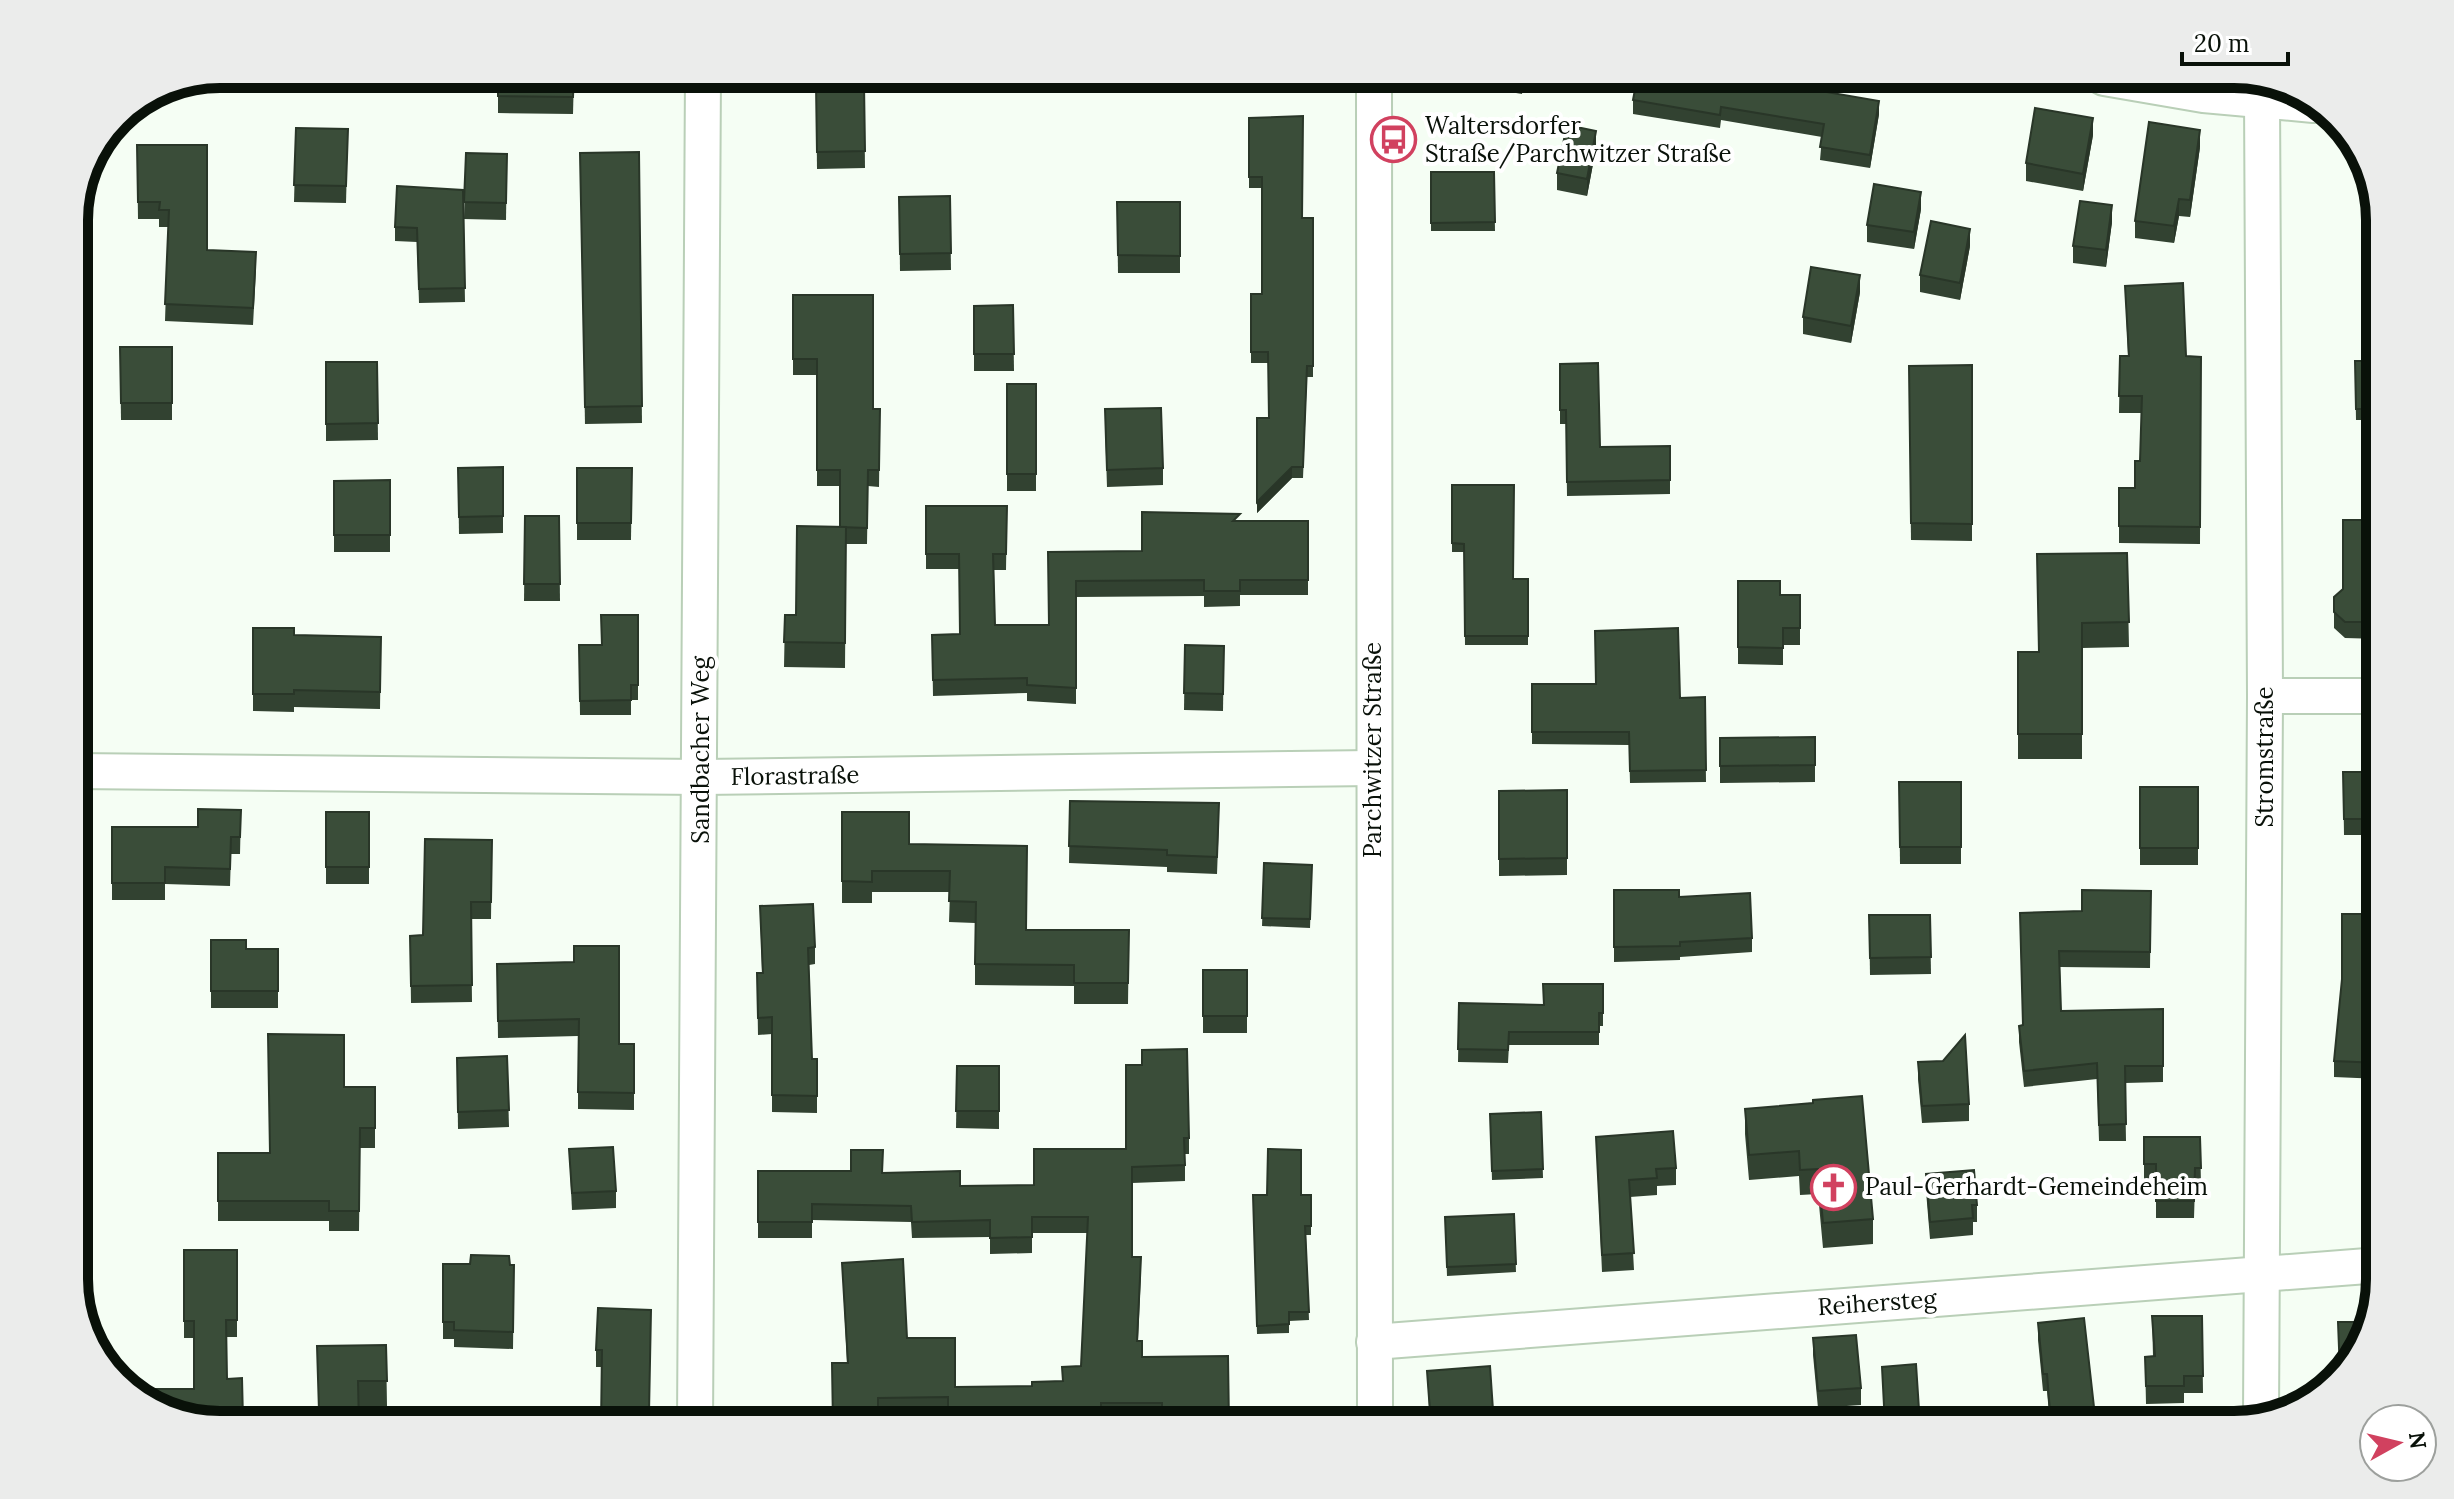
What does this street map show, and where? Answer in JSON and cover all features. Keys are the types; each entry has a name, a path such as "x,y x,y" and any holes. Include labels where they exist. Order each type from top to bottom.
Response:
{"street":[{"name":"Sandbacher Weg","path":"695,1411 702,777 703,88"},
{"name":"Parchwitzer Straße","path":"1374,88 1372,768 1375,1411"},
{"path":"2187,88 2284,98"},
{"name":"Stromstraße","path":"2261,1408 2265,696 2262,96"},
{"path":"2265,696 2366,696"},
{"name":"Florastraße","path":"88,771 702,777 1372,768"},
{"name":"Reihersteg","path":"1374,1342 2366,1266"}],"building":[{"path":"498,88 573,88 573,97 498,96"},
{"path":"816,88 864,88 865,151 817,152"},
{"path":"1635,88 1803,88 1879,101 1870,155 1820,147 1824,124 1721,107 1720,115 1633,100"},
{"path":"2035,108 2093,118 2083,174 2026,163"},
{"path":"1303,116 1302,218 1313,218 1313,366 1307,366 1303,467 1292,467 1257,502 1257,418 1269,418 1268,352 1251,352 1251,294 1262,294 1262,177 1249,177 1249,118"},
{"path":"2149,122 2200,130 2190,200 2179,199 2174,226 2135,221"},
{"path":"1567,125 1596,131 1587,179 1557,173"},
{"path":"296,128 348,129 346,186 294,185"},
{"path":"137,145 207,145 207,250 256,252 253,308 165,304 169,210 159,210 160,202 138,202"},
{"path":"639,152 642,406 585,407 580,153"},
{"path":"466,153 507,154 506,203 464,202"},
{"path":"1431,172 1494,172 1495,222 1431,223"},
{"path":"1874,184 1921,192 1914,232 1867,225"},
{"path":"397,186 463,190 465,288 419,289 417,228 395,227"},
{"path":"950,196 951,253 900,254 899,197"},
{"path":"2080,201 2112,205 2106,250 2073,246"},
{"path":"1117,202 1180,202 1180,256 1118,255"},
{"path":"1931,221 1970,229 1960,283 1920,275"},
{"path":"1811,267 1860,275 1851,326 1803,317"},
{"path":"2183,283 2186,356 2201,357 2200,527 2119,526 2119,488 2135,488 2135,461 2140,461 2142,396 2119,396 2120,356 2129,356 2125,286"},
{"path":"793,295 873,295 873,409 880,409 879,470 868,470 867,528 840,527 840,470 817,470 817,359 793,359"},
{"path":"1013,305 1014,354 974,354 974,306"},
{"path":"120,347 172,347 172,403 121,403"},
{"path":"2355,361 2366,361 2366,409 2356,409"},
{"path":"326,362 377,362 378,423 326,424"},
{"path":"1598,363 1600,447 1670,446 1670,480 1567,482 1566,410 1560,410 1560,364"},
{"path":"1972,365 1972,524 1911,523 1909,366"},
{"path":"1007,384 1036,384 1036,474 1007,474"},
{"path":"1161,408 1163,468 1107,470 1105,409"},
{"path":"503,467 503,516 459,517 458,468"},
{"path":"577,468 632,468 631,523 577,523"},
{"path":"390,480 390,535 334,535 334,481"},
{"path":"1452,485 1514,485 1513,579 1528,579 1528,636 1465,636 1464,544 1452,543"},
{"path":"926,506 1007,506 1006,554 993,554 995,625 1049,625 1048,552 1142,551 1142,512 1240,514 1233,521 1308,521 1308,580 1240,580 1240,591 1204,591 1204,580 1076,581 1076,688 1027,685 1027,678 933,680 932,635 960,634 959,554 926,554"},
{"path":"525,516 559,516 560,584 524,584"},
{"path":"2343,520 2366,520 2366,622 2345,622 2334,612 2334,597 2343,589"},
{"path":"797,526 846,527 845,643 784,642 785,615 796,615"},
{"path":"2127,553 2129,622 2082,623 2082,734 2018,734 2018,652 2039,652 2037,554"},
{"path":"1738,581 1780,581 1780,595 1800,595 1800,628 1783,628 1783,648 1738,647"},
{"path":"601,615 638,615 638,685 631,685 631,700 580,701 579,645 602,645"},
{"path":"253,628 294,628 294,635 381,637 380,692 294,690 294,694 253,694"},
{"path":"1678,628 1680,698 1705,697 1706,770 1630,771 1629,732 1532,732 1532,684 1596,684 1595,631"},
{"path":"1185,645 1224,646 1223,694 1184,693"},
{"path":"1815,737 1815,765 1720,766 1720,738"},
{"path":"2343,772 2366,772 2366,819 2344,819"},
{"path":"1899,782 1961,782 1961,847 1900,847"},
{"path":"2140,787 2198,787 2198,848 2140,848"},
{"path":"1567,790 1567,858 1499,859 1499,791"},
{"path":"1070,801 1219,803 1217,857 1167,855 1167,850 1069,846"},
{"path":"198,809 241,810 240,837 231,837 230,869 165,867 165,883 112,883 112,827 198,827"},
{"path":"326,812 369,812 369,867 326,867"},
{"path":"842,812 909,812 909,844 1027,846 1026,930 1129,930 1128,983 1074,983 1074,965 975,964 976,902 949,901 950,871 872,871 872,882 842,881"},
{"path":"425,839 492,840 491,902 471,902 472,985 411,986 410,936 423,935"},
{"path":"1264,863 1312,865 1310,919 1262,918"},
{"path":"1614,890 1679,890 1679,897 1750,893 1752,938 1680,942 1680,946 1614,947"},
{"path":"2082,890 2151,891 2150,952 2059,951 2061,1011 2163,1009 2163,1066 2125,1066 2126,1124 2099,1125 2097,1063 2024,1071 2019,1026 2023,1025 2020,913 2082,911"},
{"path":"813,904 815,947 808,948 812,1059 817,1059 817,1096 772,1095 772,1017 758,1018 757,973 763,973 760,906"},
{"path":"2342,914 2366,914 2366,1062 2334,1061 2342,979"},
{"path":"1869,915 1930,915 1931,957 1870,958"},
{"path":"211,940 246,940 246,949 278,949 278,991 211,991"},
{"path":"574,946 619,946 619,1044 634,1044 634,1093 578,1092 579,1019 498,1021 497,964 574,962"},
{"path":"1203,970 1247,970 1247,1016 1203,1016"},
{"path":"1543,984 1603,984 1603,1013 1599,1013 1599,1032 1509,1032 1508,1050 1458,1049 1459,1003 1544,1005"},
{"path":"268,1034 344,1035 344,1087 375,1087 375,1128 360,1128 359,1211 329,1211 329,1201 218,1201 218,1153 270,1153"},
{"path":"1965,1035 1969,1104 1922,1106 1918,1062 1943,1061"},
{"path":"1187,1049 1189,1138 1184,1138 1185,1165 1132,1167 1132,1257 1141,1257 1137,1341 1142,1341 1142,1357 1228,1356 1229,1411 1162,1411 1162,1403 1101,1403 1101,1411 948,1411 948,1397 878,1398 878,1411 833,1411 832,1363 848,1363 842,1263 903,1259 907,1338 955,1338 955,1387 1032,1386 1032,1382 1063,1381 1062,1367 1081,1366 1088,1217 1032,1217 1032,1237 990,1238 990,1220 912,1222 911,1206 812,1204 812,1222 758,1222 758,1171 851,1171 851,1150 883,1150 882,1173 960,1171 960,1186 1034,1185 1034,1149 1126,1149 1126,1065 1142,1065 1142,1050"},
{"path":"507,1056 509,1110 458,1112 457,1058"},
{"path":"957,1066 999,1066 999,1111 956,1111"},
{"name":"Paul-Gerhardt-Gemeindeheim","path":"1862,1096 1873,1219 1823,1223 1818,1169 1800,1170 1799,1151 1749,1155 1745,1109"},
{"path":"1541,1112 1543,1169 1492,1171 1490,1114"},
{"path":"1673,1131 1676,1168 1656,1169 1657,1178 1629,1180 1634,1253 1602,1255 1596,1137"},
{"path":"2144,1137 2200,1137 2201,1168 2195,1168 2194,1201 2156,1201 2156,1164 2144,1164"},
{"path":"613,1147 616,1191 572,1193 569,1149"},
{"path":"1268,1149 1301,1150 1301,1195 1311,1195 1311,1226 1305,1226 1309,1312 1289,1312 1289,1324 1257,1326 1253,1195 1267,1195"},
{"path":"1974,1170 1977,1205 1972,1205 1973,1218 1930,1222 1926,1174"},
{"path":"1514,1214 1516,1264 1447,1267 1445,1217"},
{"path":"184,1250 237,1250 237,1320 226,1320 227,1379 242,1378 243,1411 203,1410 170,1401 148,1389 194,1389 194,1321 184,1321"},
{"path":"471,1255 509,1256 510,1265 514,1265 513,1332 454,1330 454,1322 443,1322 443,1264 470,1264"},
{"path":"598,1308 651,1310 649,1411 601,1411 602,1350 596,1350"},
{"path":"2152,1316 2202,1316 2203,1376 2184,1376 2184,1386 2146,1386 2145,1357 2155,1356"},
{"path":"2084,1318 2094,1411 2050,1411 2038,1323"},
{"path":"2338,1322 2358,1322 2348,1345 2339,1358"},
{"path":"1856,1335 1861,1388 1818,1391 1813,1338"},
{"path":"386,1345 387,1381 358,1381 359,1411 319,1411 317,1346"},
{"path":"1916,1364 1919,1411 1884,1411 1882,1367"},
{"path":"1490,1366 1493,1411 1430,1411 1427,1371"}],"place":[{"name":"Waltersdorfer Straße/Parchwitzer Straße","path":"1394,140"},
{"name":"Paul-Gerhardt-Gemeindeheim","path":"1834,1187"}]}
